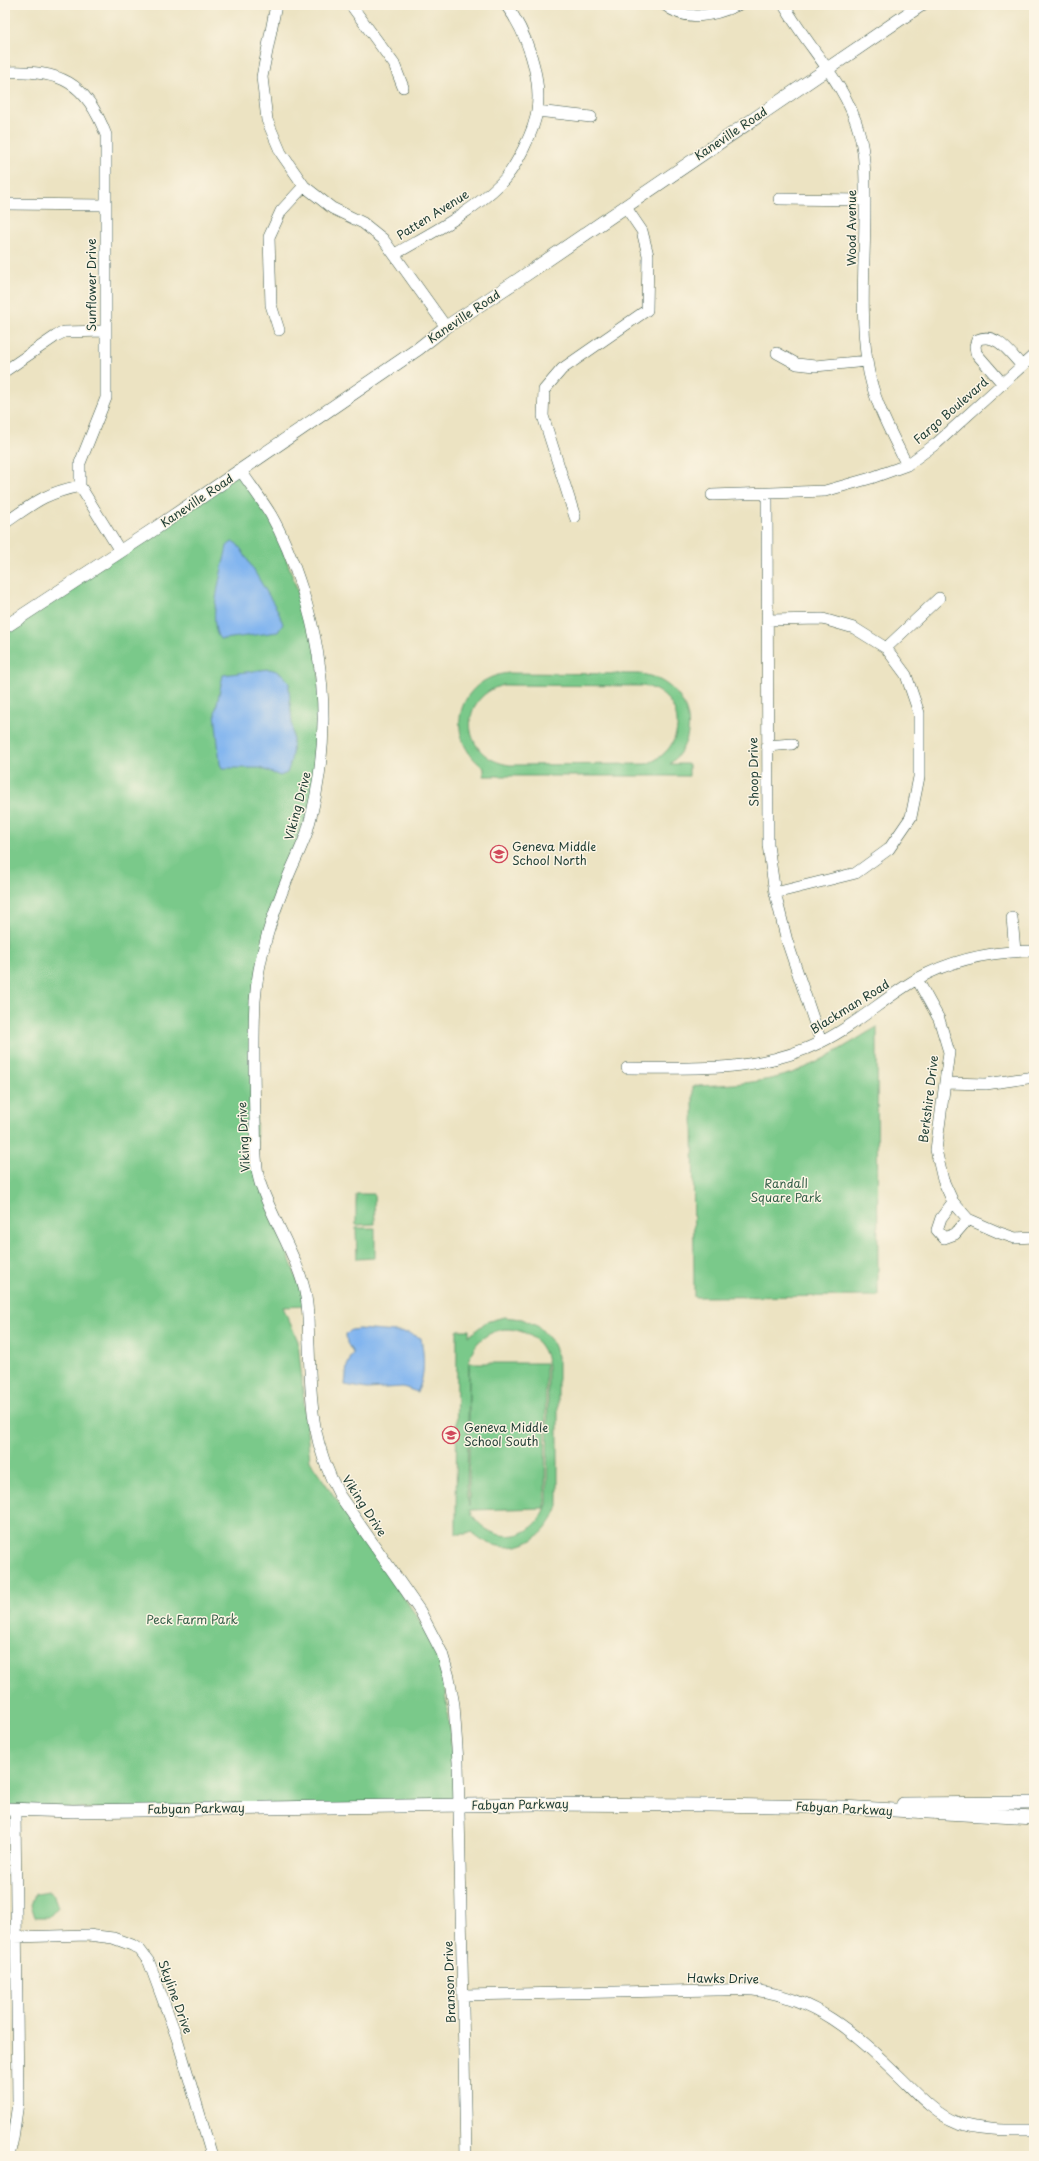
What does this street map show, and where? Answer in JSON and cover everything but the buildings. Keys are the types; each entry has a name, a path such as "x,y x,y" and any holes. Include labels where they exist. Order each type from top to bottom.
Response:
{"main road":[{"name":"Kaneville Road","path":"5,628 241,471 418,349 446,327 829,69 921,5"},
{"path":"842,1807 925,1803 1034,1803"},
{"name":"Fabyan Parkway","path":"10,1809 73,1811 459,1807 537,1804 842,1807 1034,1818"}],"street":[{"path":"276,5 262,77 267,120 280,153 304,186 332,208 363,222 383,239 446,327"},
{"path":"351,5 394,64 403,87"},
{"name":"Patten Avenue","path":"395,254 463,214 502,183 521,157 538,111 536,84 530,49 517,20 506,5"},
{"path":"665,5 672,11 697,17 725,11 738,5"},
{"name":"Wood Avenue","path":"784,5 798,30 829,69 848,105 860,133 864,161 864,327 867,361 878,405 907,465"},
{"name":"Sunflower Drive","path":"5,72 34,71 51,75 71,83 85,96 98,114 106,135 104,331 106,398 80,463 80,486"},
{"path":"538,111 591,117"},
{"path":"279,330 271,305 269,238 280,211 304,186"},
{"path":"779,199 865,200"},
{"path":"5,204 105,205"},
{"path":"575,517 543,416 544,390 562,369 647,310 648,255 642,231 625,206"},
{"path":"5,371 64,332 104,331"},
{"path":"1003,384 976,353 975,346 977,340 985,336 995,339 1022,366"},
{"path":"777,353 797,364 815,366 867,361"},
{"name":"Fargo Boulevard","path":"712,495 825,491 871,478 907,465 937,443 1034,355"},
{"name":"Viking Drive","path":"241,471 271,516 293,562 310,614 319,651 323,710 323,745 320,776 306,834 270,923 261,958 255,996 253,1043 257,1170 267,1202 297,1270 306,1297 312,1414 316,1437 325,1467 340,1496 420,1611 442,1653 449,1677 454,1705 459,1807"},
{"path":"5,523 38,500 57,490 80,486 120,551"},
{"name":"Shoop Drive","path":"767,494 768,845 775,893 788,941 821,1042"},
{"path":"886,648 939,598"},
{"path":"767,620 823,619 854,628 886,648 906,675 919,713 919,777 911,817 889,849 856,873 775,893"},
{"path":"767,746 792,744"},
{"path":"1012,918 1015,951"},
{"name":"Blackman Road","path":"627,1068 736,1067 768,1061 821,1042 917,979 962,959 1015,951 1034,951"},
{"name":"Berkshire Drive","path":"917,979 939,1019 949,1052 936,1150 942,1180 954,1202 968,1219 994,1231 1015,1238 1034,1237"},
{"path":"946,1083 986,1084 1034,1077"},
{"path":"954,1202 941,1218 937,1230 944,1238 955,1234 968,1219"},
{"name":"Branson Drive","path":"459,1807 466,2156"},
{"path":"9,2156 14,2138 18,2104 10,1809"},
{"name":"Skyline Drive","path":"14,1937 88,1935 107,1937 132,1945 140,1950 149,1962 177,2038 212,2156"},
{"name":"Hawks Drive","path":"463,1995 716,1990 752,1990 775,1994 818,2010 844,2026 918,2094 938,2111 955,2121 995,2131 1034,2130"}],"green space":[{"name":"Peck Farm Park","path":"241,471 271,516 319,651 320,777 289,875 255,996 257,1170 307,1306 283,1307 298,1341 310,1461 440,1650 459,1807 5,1809 5,631"},
{"path":"509,673 641,674 657,679 670,687 679,697 686,710 689,723 687,737 681,751 670,764 689,764 689,776 484,776 484,768 471,756 463,741 460,726 461,711 467,697 477,686 491,677","holes":["503,685 646,686 660,693 669,702 675,713 677,725 675,737 669,748 659,757 646,764 510,765 494,760 482,752 474,740 470,728 472,714 477,702 488,692"]},
{"name":"Randall Square Park","path":"877,1027 878,1296 694,1297 693,1086 747,1083 792,1073 830,1055"},
{"path":"356,1194 374,1194 375,1224 356,1225"},
{"path":"356,1228 375,1228 375,1258 357,1259"},
{"path":"504,1317 522,1319 539,1327 551,1340 558,1356 558,1506 552,1520 544,1531 534,1539 510,1547 497,1546 484,1541 472,1532 467,1534 456,1534 457,1330 469,1330 469,1336 486,1322","holes":["499,1330 521,1331 534,1338 543,1350 548,1366 547,1504 541,1517 532,1527 522,1533 511,1536 499,1535 488,1530 478,1522 470,1510 545,1508 546,1363 469,1363 469,1506 467,1496 469,1359 478,1342 482,1338"]},
{"path":"49,1892 54,1896 58,1907 49,1917 35,1917 31,1905 35,1894"}],"water":[{"path":"232,542 236,543 241,549 278,611 283,624 278,632 220,639 216,631 215,608 219,580 227,546"},
{"path":"269,669 281,673 289,683 293,740 291,762 287,773 280,776 260,768 222,768 220,764 215,713 223,675"},
{"path":"359,1329 409,1333 421,1338 423,1351 423,1373 417,1392 403,1387 367,1389 345,1385 347,1366 353,1353 347,1343 346,1335 351,1330"}],"place":[{"name":"Geneva Middle School North","path":"499,854"},
{"name":"Geneva Middle School South","path":"451,1435"}]}
